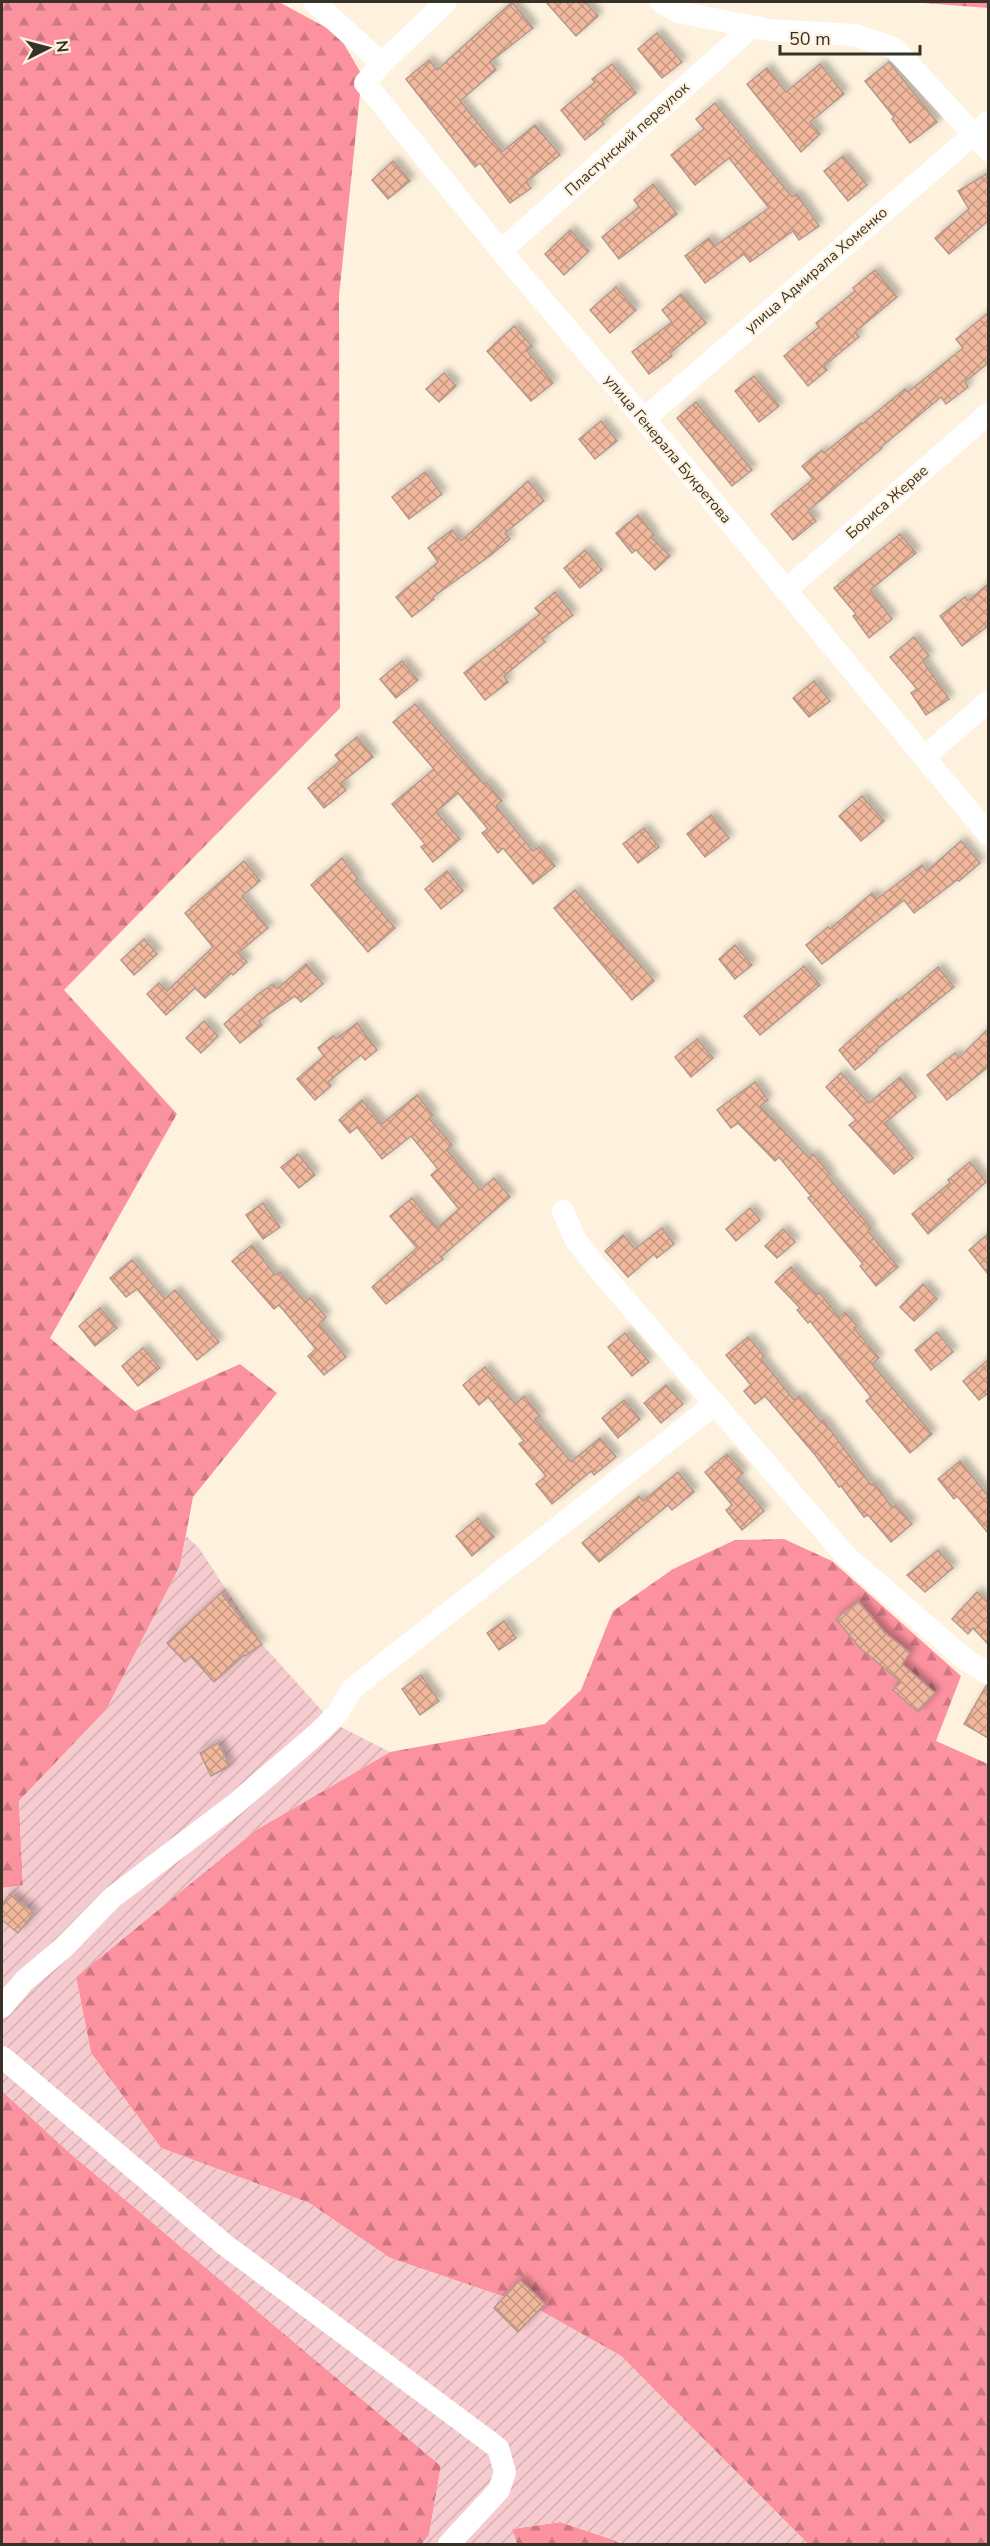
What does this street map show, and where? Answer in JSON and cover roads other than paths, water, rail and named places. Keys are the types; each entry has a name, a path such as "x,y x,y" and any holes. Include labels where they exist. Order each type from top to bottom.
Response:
{"street":[{"path":"314,2 382,63 446,2"},
{"path":"662,2 678,12 752,27 855,35 894,48 981,127 988,150"},
{"name":"Пластунский переулок","path":"501,251 752,27"},
{"name":"улица Генерала Букретова","path":"382,63 366,83 501,251 644,419 988,834"},
{"name":"улица Адмирала Хоменко","path":"644,419 981,127"},
{"name":"Бориса Жерве","path":"786,590 988,414"},
{"path":"924,757 988,702"},
{"path":"563,1211 575,1239 595,1264 846,1557 966,1660 988,1673"},
{"path":"2,2007 24,1981 63,1948 113,1897 234,1804 319,1732 337,1714 353,1688 715,1404"},
{"path":"2,2057 225,2245 498,2448 505,2472 499,2490 450,2544"}]}
